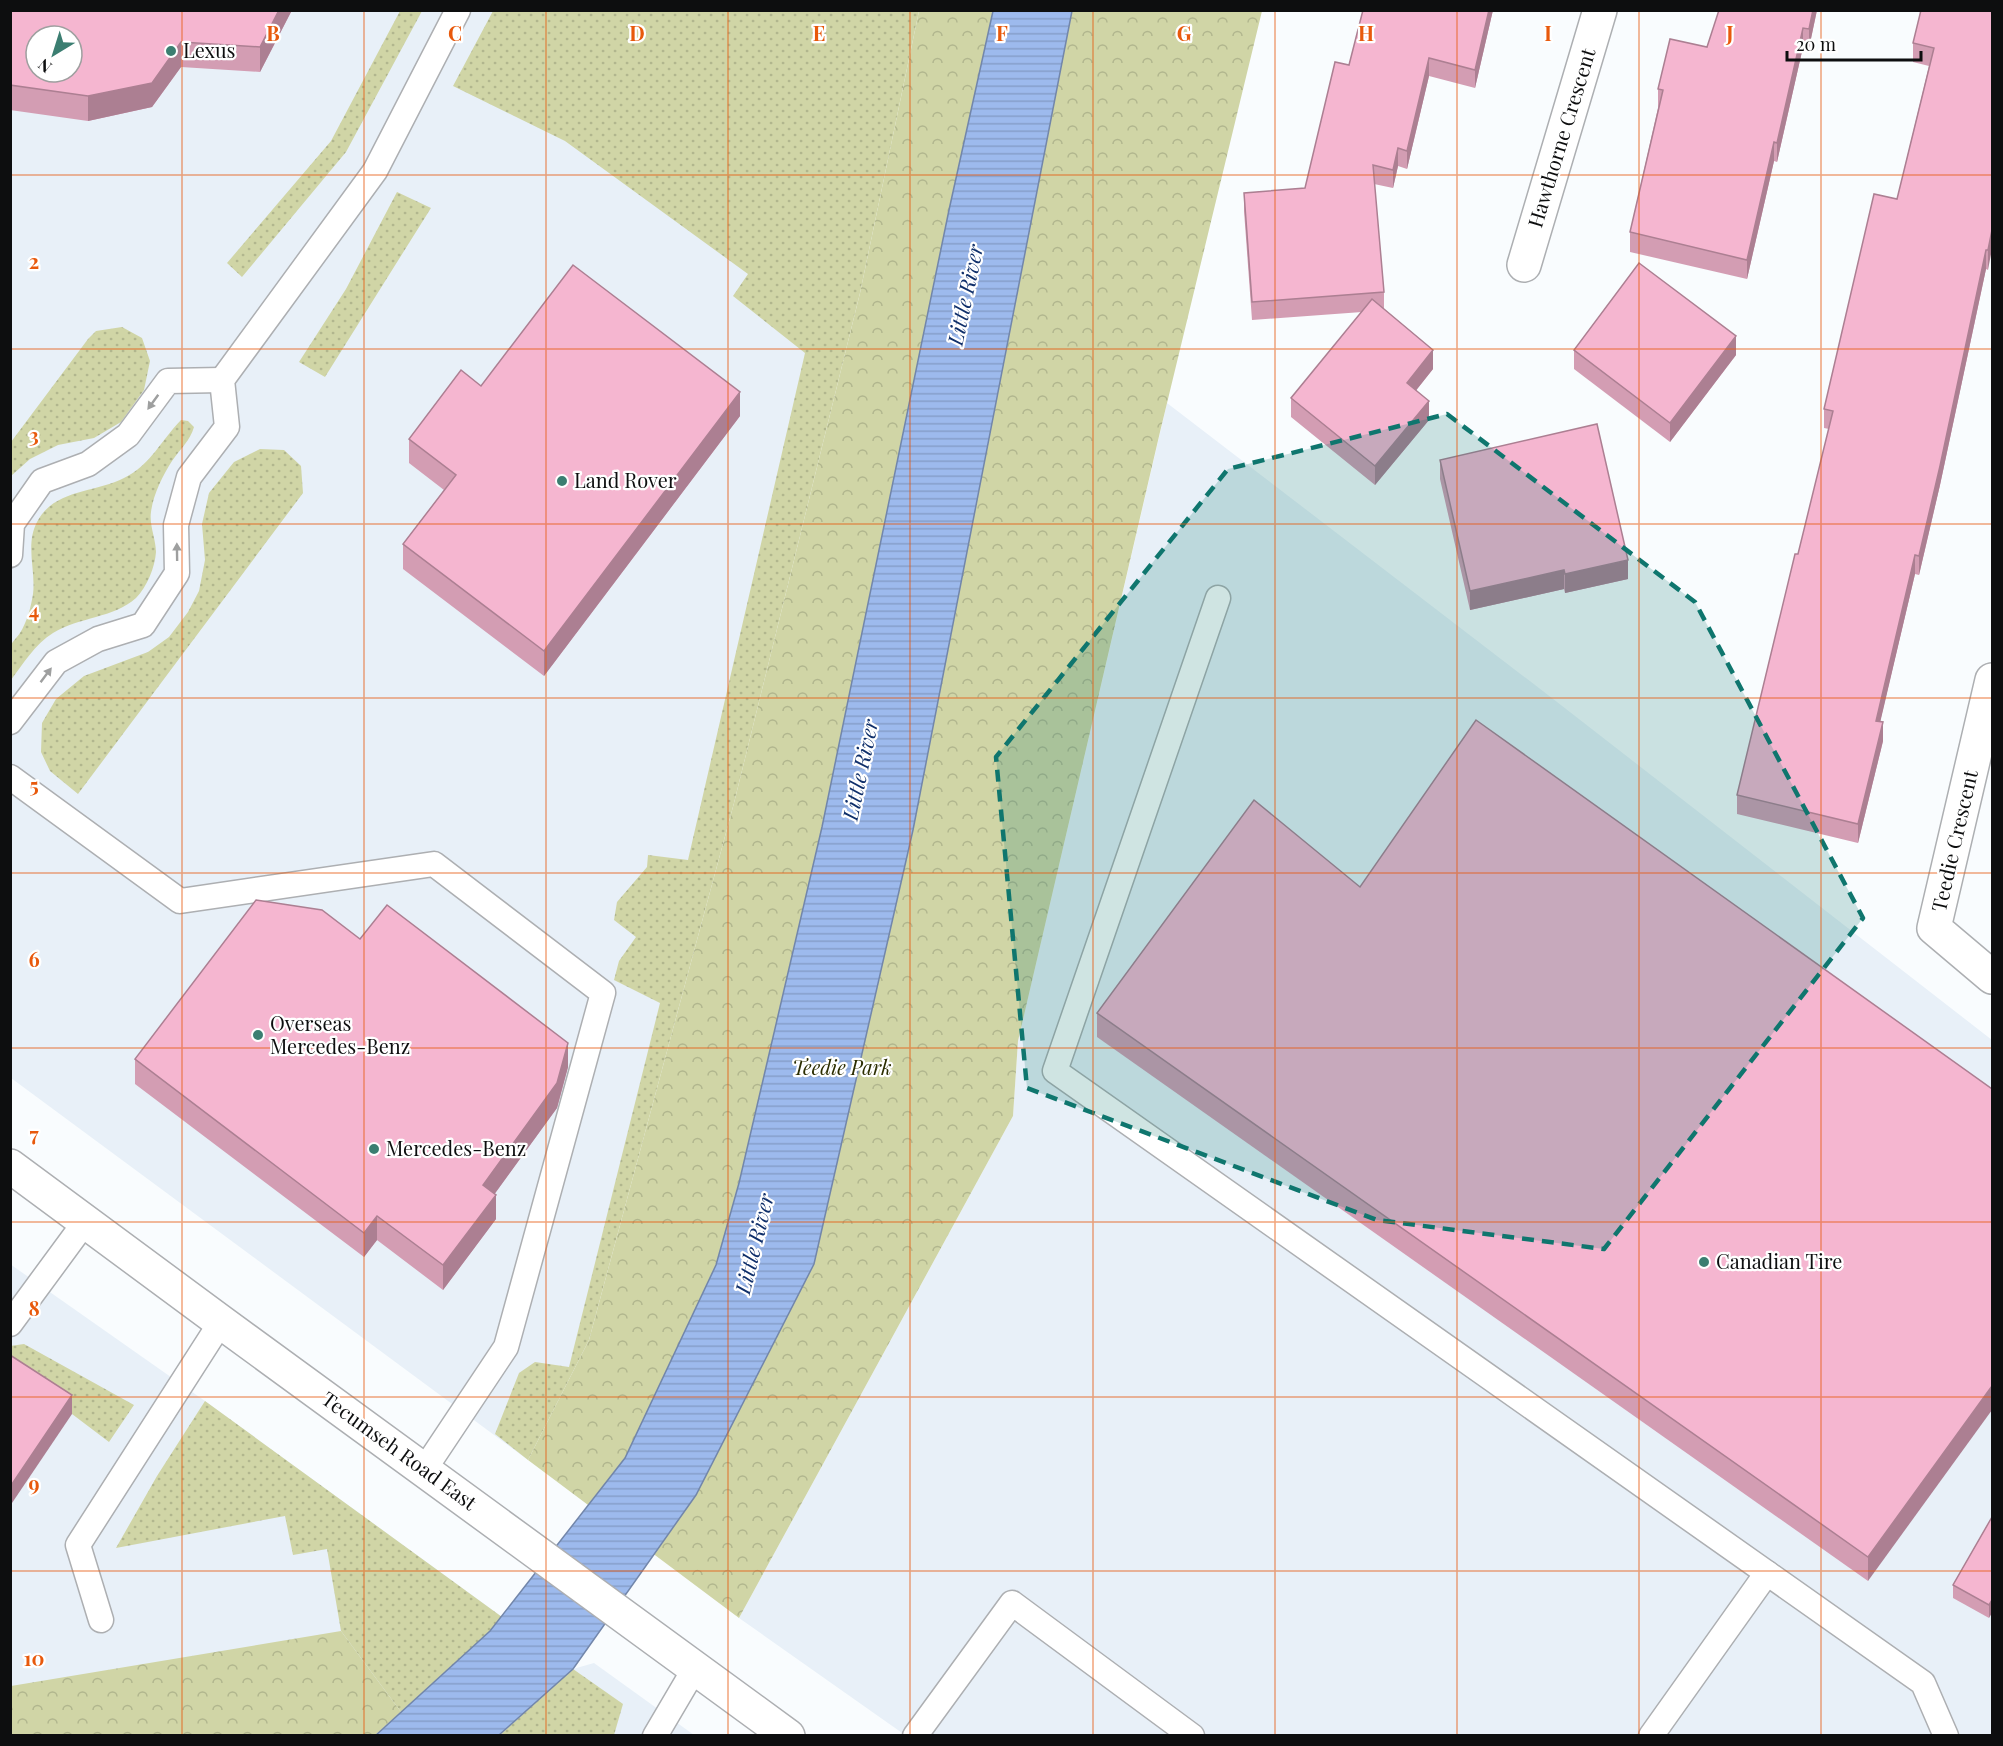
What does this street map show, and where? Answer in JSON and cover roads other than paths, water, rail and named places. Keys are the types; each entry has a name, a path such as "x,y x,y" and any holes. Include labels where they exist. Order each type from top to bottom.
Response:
{"main road":[{"name":"Hawthorne Crescent","path":"1524,265 1600,10"},
{"name":"Teedie Crescent","path":"1992,680 1934,928 1992,977"},
{"name":"Tecumseh Road East","path":"10,1166 788,1736"}],"lane":[{"path":"10,722 56,662 98,639 143,625 177,573 176,525 189,477 227,427 222,380 375,171 458,10"},
{"path":"10,555 12,524 42,481 88,464 128,435 168,381 222,380"},
{"path":"1218,598 1055,1071 1923,1683 1946,1736"},
{"path":"10,777 180,901 434,864 603,993 506,1347 424,1470"},
{"path":"10,1324 85,1222"},
{"path":"101,1620 78,1545 221,1322"},
{"path":"1651,1736 1767,1574"},
{"path":"915,1736 1012,1603 1192,1736"},
{"path":"655,1736 695,1668"}],"water":[{"name":"Little River","path":"993,11 1072,11 913,830 814,1264 696,1495 573,1669 499,1735 375,1736 490,1631 625,1458 716,1265 739,1183 822,827 949,210"}],"place":[{"name":"Lexus","path":"171,51"},
{"name":"Land Rover","path":"562,481"},
{"name":"Overseas Mercedes-Benz","path":"258,1035"},
{"name":"Mercedes-Benz","path":"374,1149"},
{"name":"Canadian Tire","path":"1704,1262"}],"park label":[{"name":"Teedie Park","path":"842,1068"}]}
